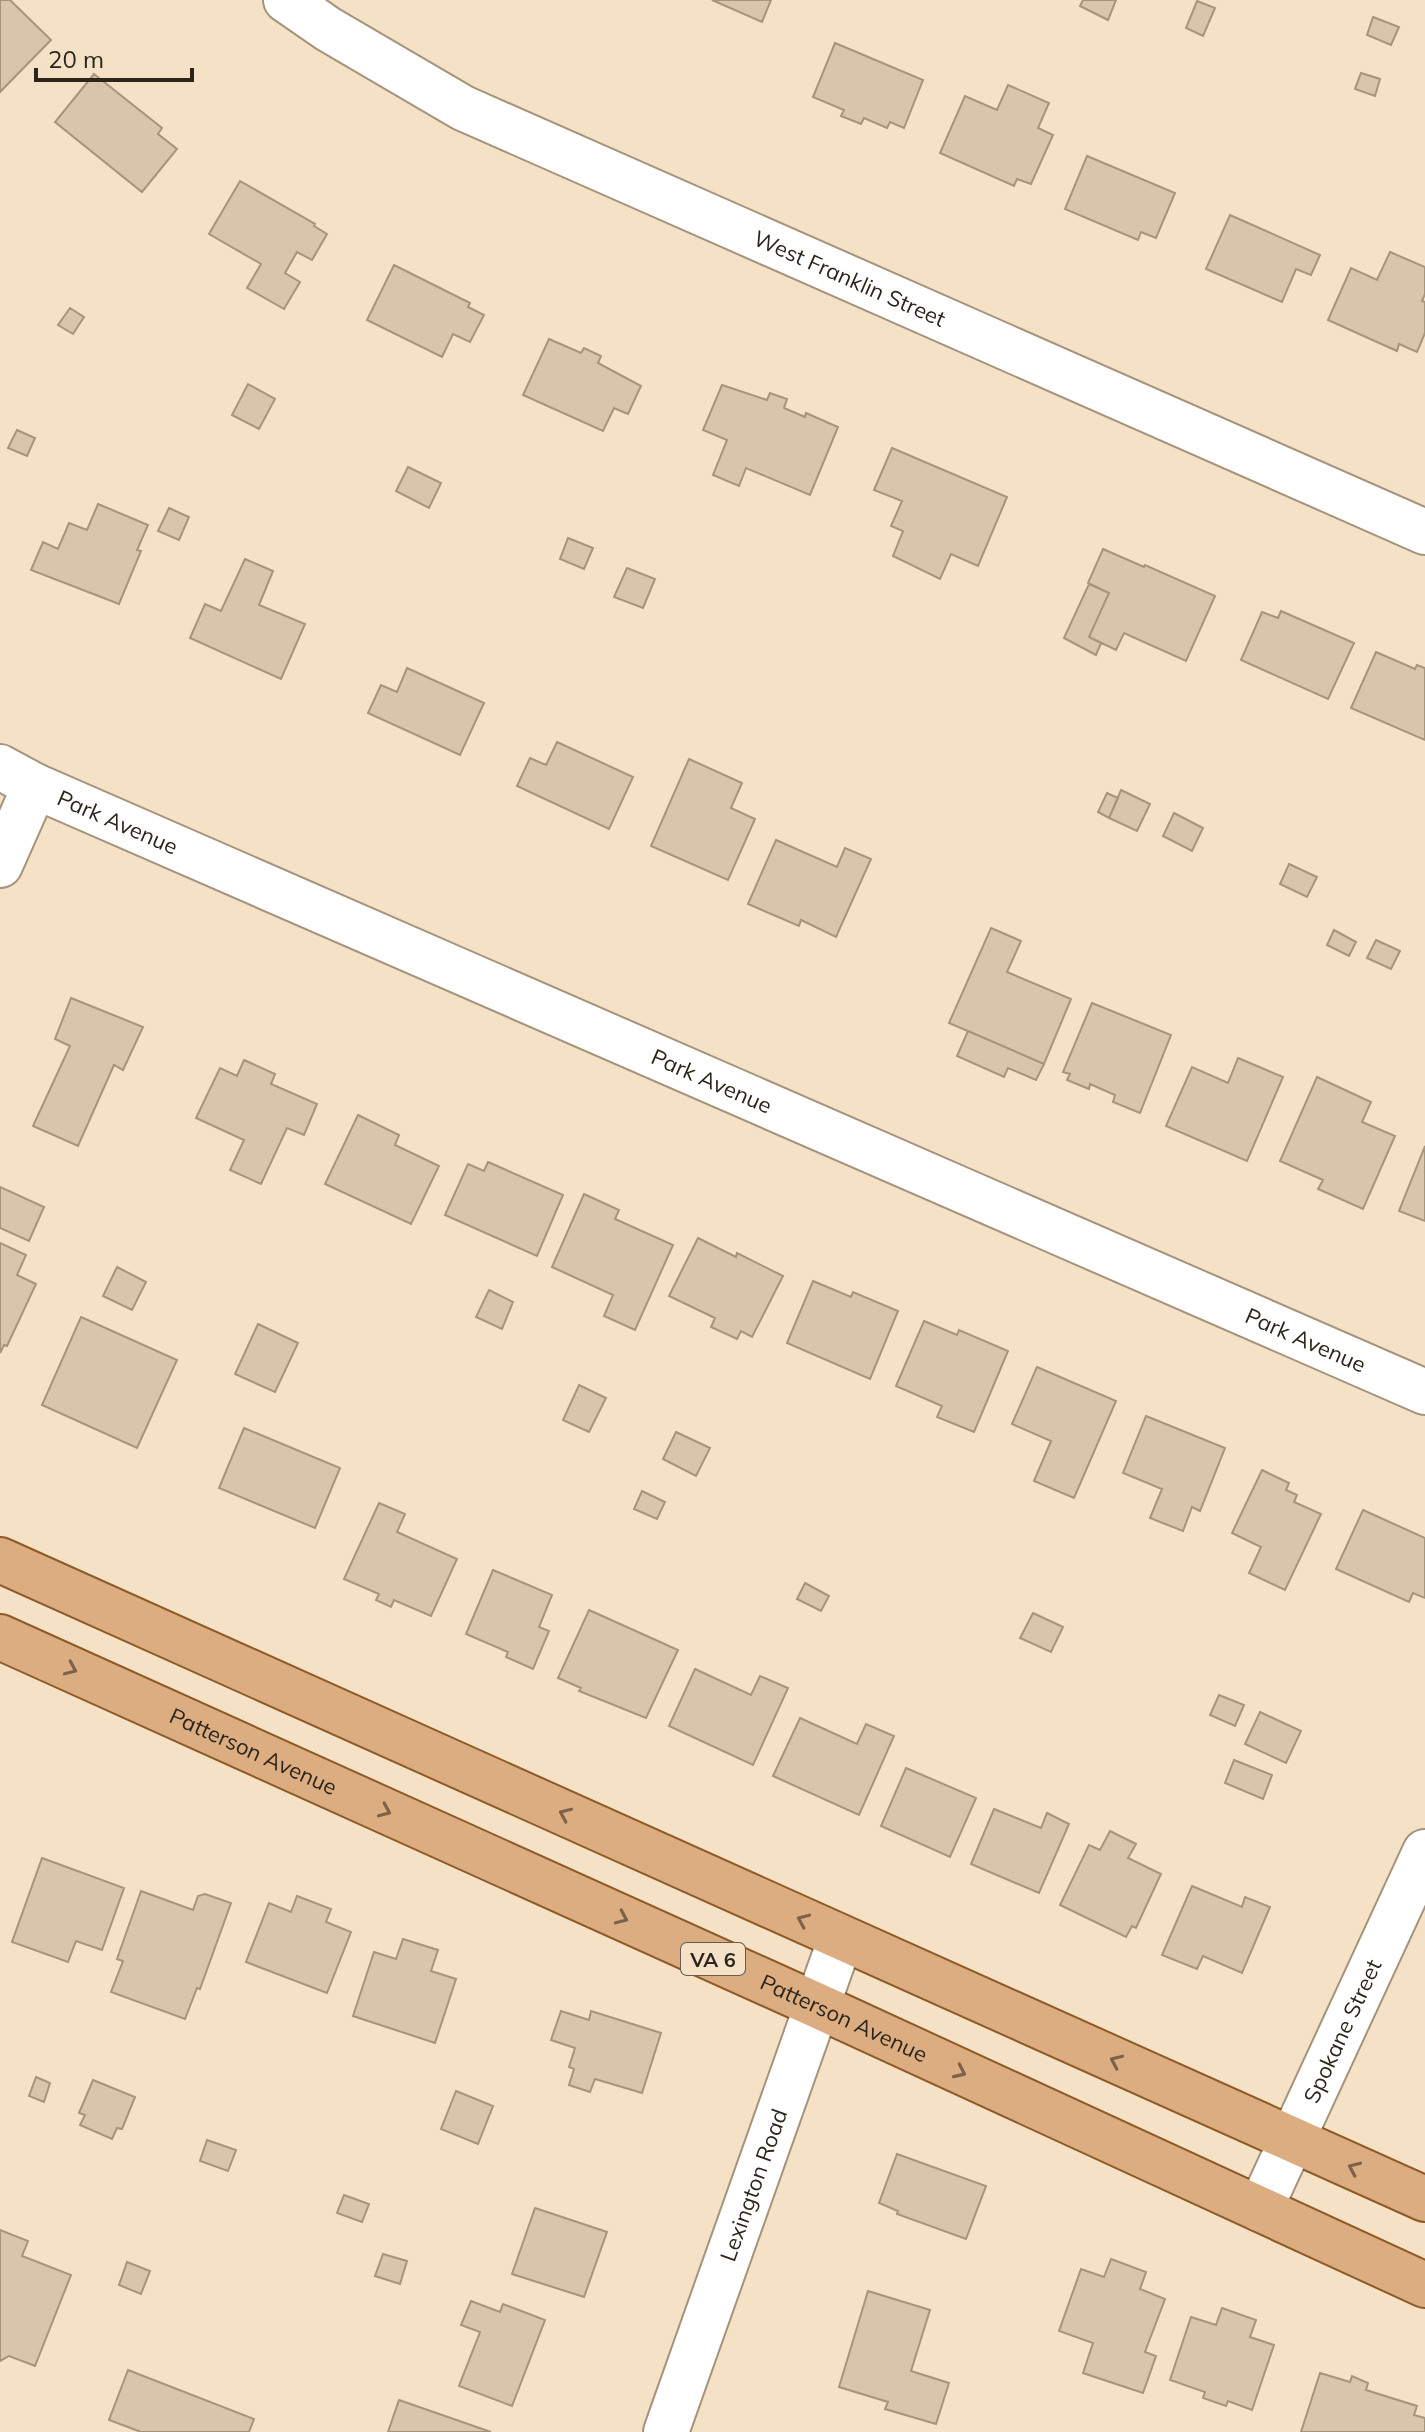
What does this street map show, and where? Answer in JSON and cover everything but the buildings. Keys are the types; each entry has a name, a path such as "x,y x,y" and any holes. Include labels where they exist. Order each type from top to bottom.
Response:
{"main road":[{"path":"0,1560 1425,2199"},
{"name":"Patterson Avenue","path":"0,1637 816,2005 1425,2285"}],"street":[{"name":"West Franklin Street","path":"286,0 328,29 463,108 1425,532"},
{"path":"0,865 17,777"},
{"name":"Park Avenue","path":"17,777 1425,1392"},
{"name":"Spokane Street","path":"1260,2209 1425,1852"},
{"name":"Lexington Road","path":"666,2432 841,1938"}]}
